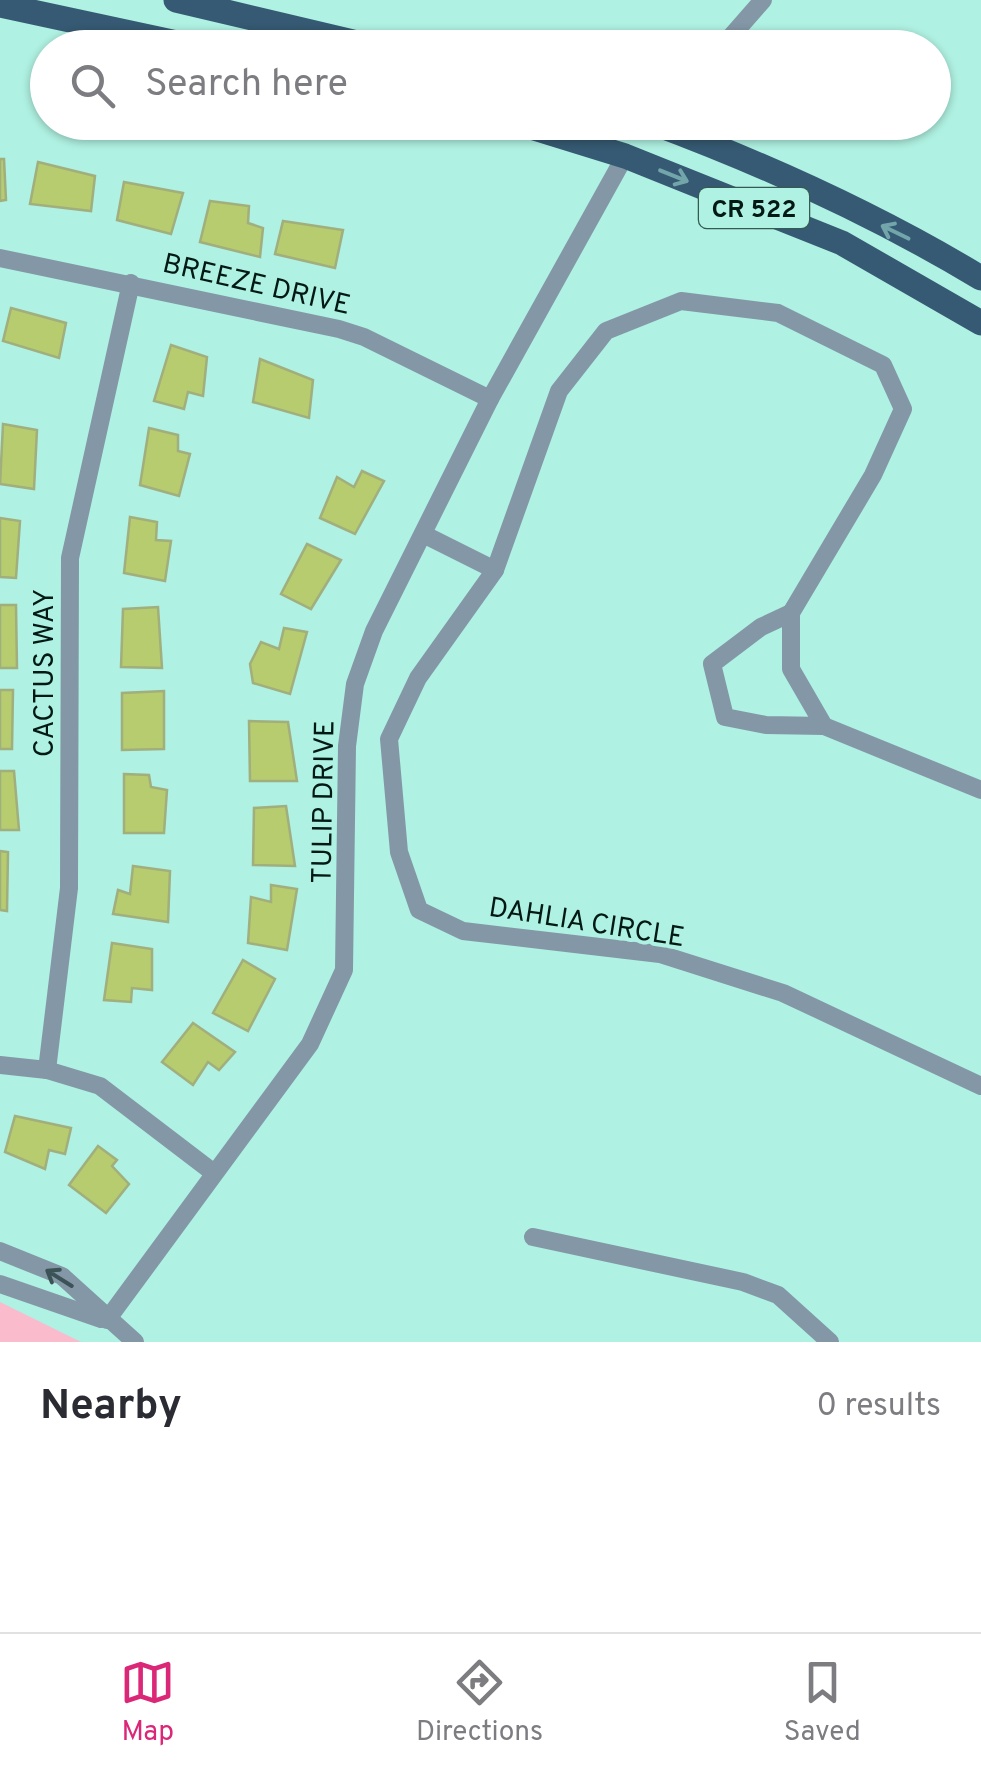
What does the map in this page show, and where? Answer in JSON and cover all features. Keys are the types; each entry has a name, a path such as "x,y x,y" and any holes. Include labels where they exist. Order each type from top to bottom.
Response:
{"main road":[{"path":"176,0 302,30"},
{"path":"0,5 116,30"},
{"name":"CR 522","path":"573,140 625,156 842,244 981,323"},
{"name":"CR 522","path":"695,140 757,165 939,253 981,278"}],"street":[{"path":"737,30 763,0"},
{"name":"TULIP DRIVE","path":"106,1320 310,1044 344,970 348,746 355,684 374,631 490,399 625,156"},
{"name":"BREEZE DRIVE","path":"0,258 131,283 364,336 490,399"},
{"name":"CACTUS WAY","path":"48,1070 70,888 70,558 131,283"},
{"name":"DAHLIA CIRCLE","path":"824,726 790,669 791,613 873,475 903,408 883,365 778,313 681,301 606,332 559,391 495,570 418,678 389,738 399,852 418,910 464,931 660,954 784,993 981,1086"},
{"path":"423,534 495,570"},
{"path":"791,613 761,627 712,664 725,717 766,725 824,726 981,790"},
{"path":"0,1065 48,1070 100,1086 214,1173"},
{"path":"533,1237 743,1282 778,1295 830,1342"},
{"path":"0,1251 62,1276 106,1320 135,1342"},
{"path":"0,1284 106,1320"}],"shaded area":[{"path":"0,1302 81,1342 0,1342"}],"building":[{"path":"0,159 4,159 6,200 0,201"},
{"path":"38,162 95,176 91,211 30,204"},
{"path":"124,182 183,193 171,234 117,220"},
{"path":"210,201 249,206 248,223 263,228 260,257 200,242"},
{"path":"283,221 343,230 335,268 275,254"},
{"path":"11,308 66,323 59,358 3,341"},
{"path":"171,345 207,357 203,396 188,392 184,409 154,401"},
{"path":"260,359 313,380 309,418 253,402"},
{"path":"3,424 37,430 34,489 0,484"},
{"path":"149,428 178,435 178,451 190,454 179,496 140,485"},
{"path":"362,471 384,481 355,534 320,518 337,477 354,487"},
{"path":"130,517 157,522 156,540 171,541 165,581 124,573"},
{"path":"0,518 20,521 16,578 0,577"},
{"path":"307,544 341,560 311,609 281,594"},
{"path":"0,605 16,605 17,668 0,668"},
{"path":"158,607 162,668 121,667 123,609"},
{"path":"284,628 307,632 290,694 253,683 250,664 261,642 279,649"},
{"path":"0,690 13,690 12,749 0,749"},
{"path":"164,691 164,749 122,750 122,693"},
{"path":"249,721 288,722 297,781 250,781"},
{"path":"0,771 14,771 19,830 0,830"},
{"path":"124,774 149,775 151,787 167,790 164,833 124,833"},
{"path":"286,806 295,866 253,865 254,808"},
{"path":"0,851 8,852 7,911 0,910"},
{"path":"133,866 170,871 168,922 113,914 118,890 130,894"},
{"path":"271,885 297,889 287,950 248,943 251,897 271,902"},
{"path":"112,943 152,949 152,990 132,988 131,1002 104,1000"},
{"path":"243,960 275,979 248,1031 213,1013"},
{"path":"193,1023 235,1052 219,1070 208,1062 193,1085 162,1062"},
{"path":"15,1116 71,1128 65,1154 49,1150 45,1169 5,1152"},
{"path":"98,1146 117,1160 112,1166 129,1184 106,1213 69,1185"}]}
